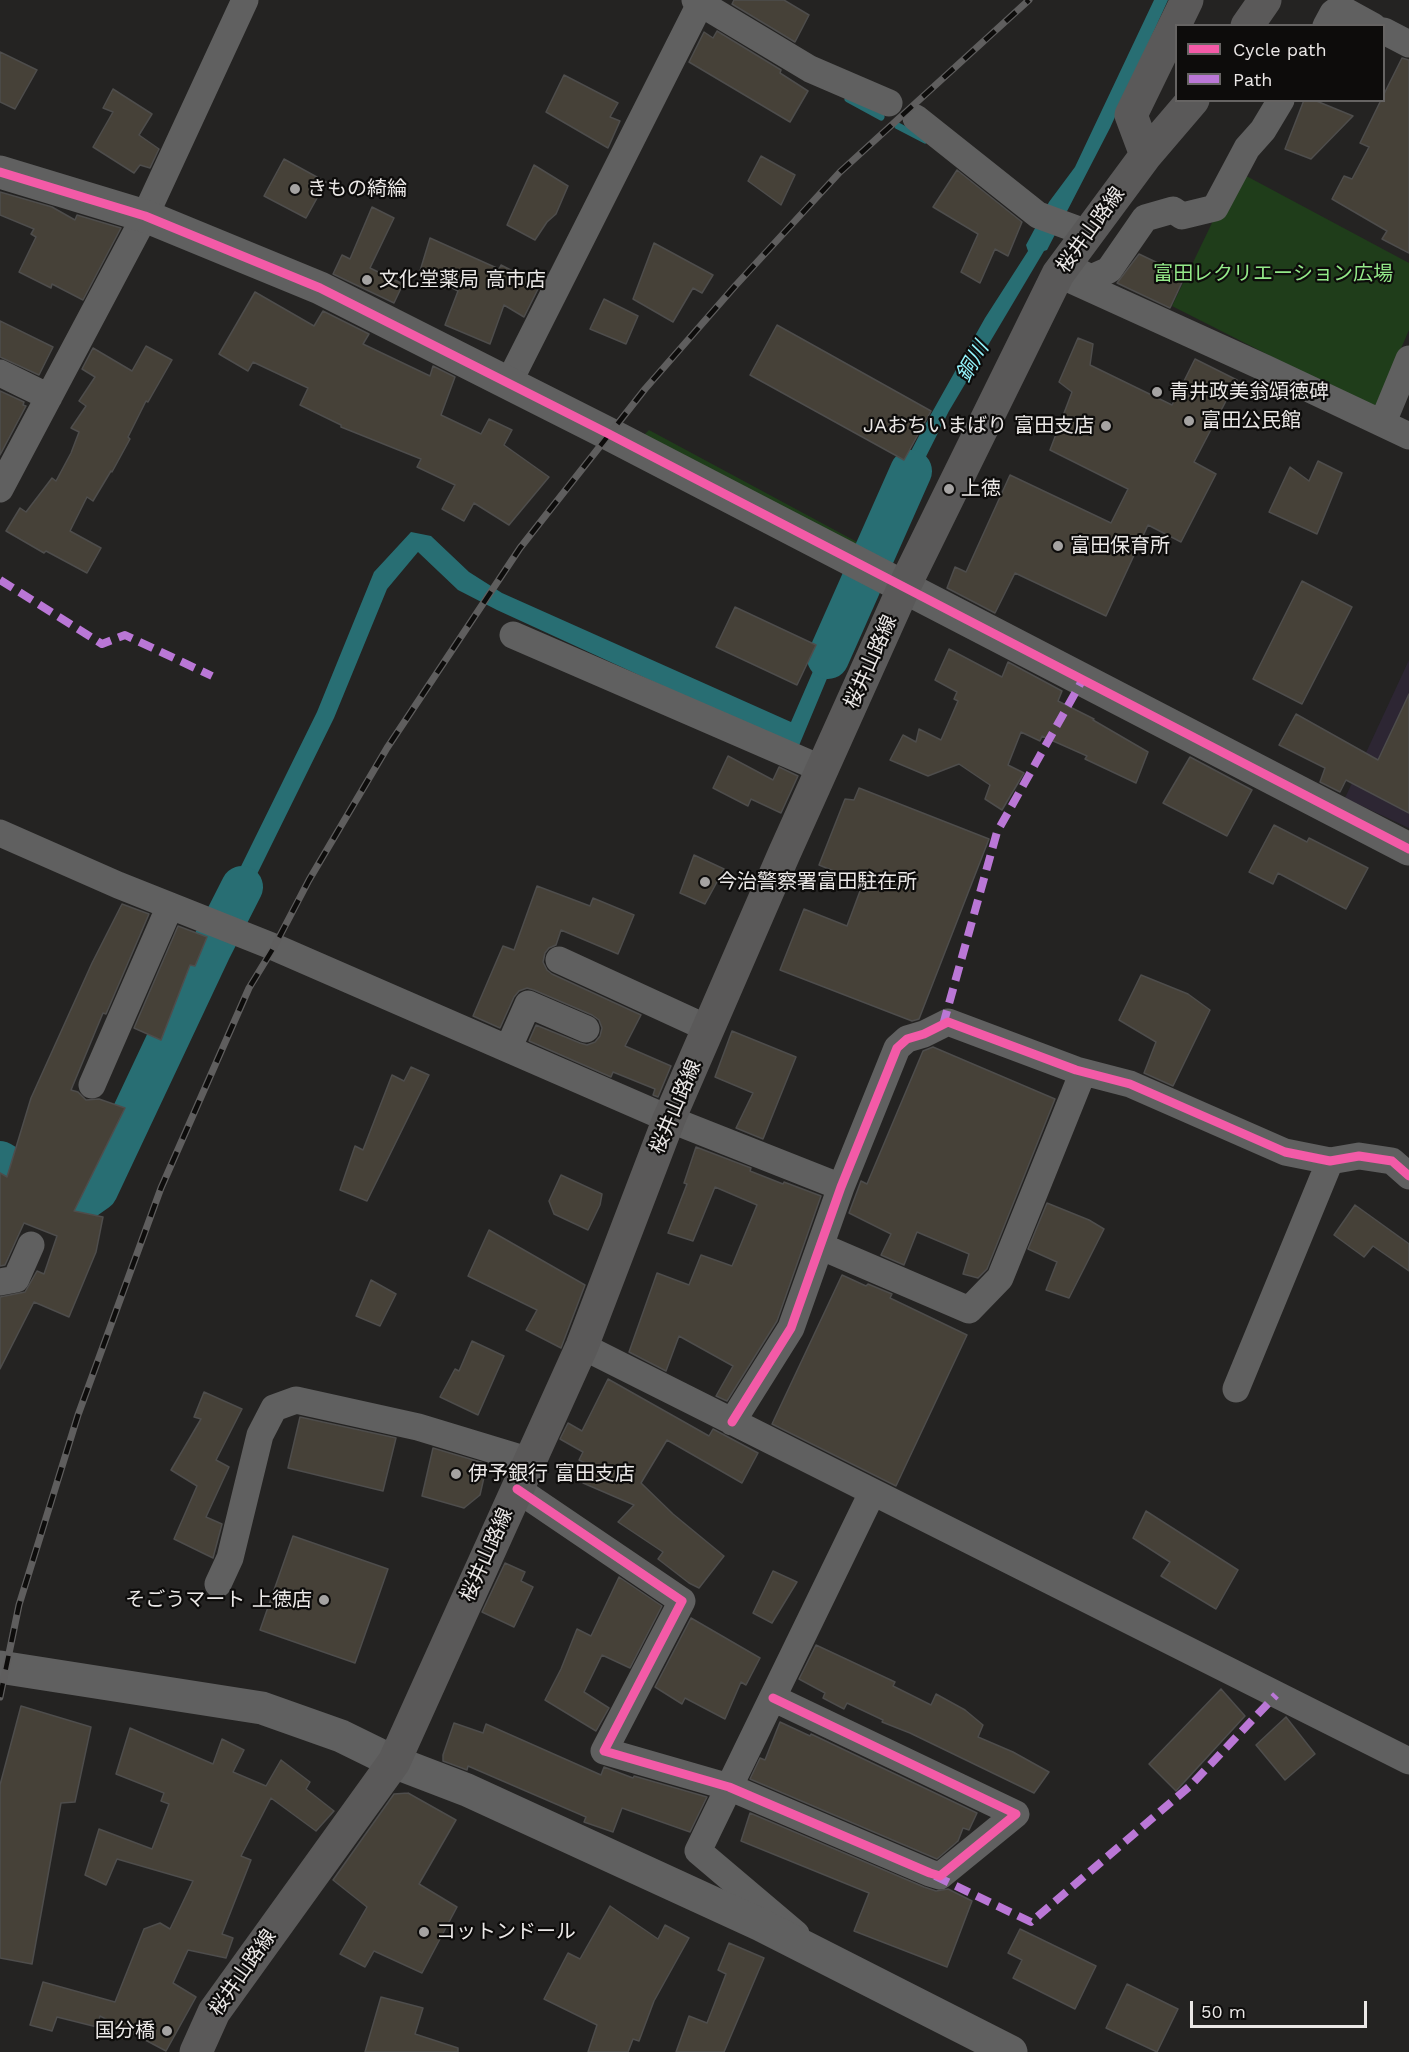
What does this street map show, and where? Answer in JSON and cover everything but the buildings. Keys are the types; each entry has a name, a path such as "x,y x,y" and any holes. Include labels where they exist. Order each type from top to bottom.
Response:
{"main road":[{"path":"1175,24 1187,0"},
{"path":"1248,24 1265,0"},
{"path":"1146,155 1131,115 1175,25"},
{"name":"桜井山路線","path":"196,2052 214,2012 394,1762 582,1346 669,1119 904,587 1061,269 1146,155 1191,102"}],"street":[{"path":"0,489 145,216 245,0"},
{"path":"508,384 699,1 810,69 889,103"},
{"path":"1327,24 1333,13 1340,8 1369,24"},
{"path":"1385,32 1409,44"},
{"path":"1061,269 1091,278 1109,270 1145,218 1173,210 1182,216 1215,208 1247,148 1263,130 1280,102"},
{"path":"916,118 1038,215 1087,233"},
{"path":"0,172 145,216 320,288 619,439 1409,849"},
{"path":"1061,269 1409,436"},
{"path":"1383,422 1409,359"},
{"path":"0,373 49,397"},
{"path":"513,635 822,769"},
{"path":"0,833 170,906 274,946 669,1119 841,1187"},
{"path":"92,1085 170,906"},
{"path":"559,960 709,1029"},
{"path":"508,1049 528,1004 586,1029"},
{"path":"732,1422 791,1328 841,1187 897,1048 907,1039 924,1034 948,1022 1083,1072 1130,1084 1285,1152 1330,1161 1359,1156 1392,1161 1409,1176"},
{"path":"820,1246 969,1311 1000,1278 1083,1072"},
{"path":"1236,1389 1330,1161"},
{"path":"0,1282 16,1279 31,1245"},
{"path":"582,1346 1409,1761"},
{"path":"218,1584 230,1558 260,1436 274,1407 296,1400 417,1427 523,1475 682,1601 604,1751 729,1787 940,1876 1016,1814 772,1698"},
{"path":"824,1957 698,1851 872,1493"},
{"path":"0,1667 262,1708 341,1736 394,1762 467,1790 761,1925 1011,2052"}],"shaded area":[{"path":"1409,660 1409,828 1345,798"}],"green space":[{"name":"富田レクリエーション広場","path":"1237,171 1409,263 1409,330 1375,409 1172,306"},
{"path":"649,430 870,549 865,562 636,443"}],"water":[{"path":"1154,0 1168,0 1110,128 1047,250 1044,251 949,411 891,526 876,518 985,318 1028,251 1026,245 1049,202 1075,167"},
{"path":"411,532 431,536 469,572 502,593 791,722 843,602 856,609 798,748 458,590 418,552 387,589 334,718 232,925 217,915 317,712 374,572"}],"waterway":[{"path":"848,99 881,117"},
{"path":"898,126 925,140"},
{"name":"銅川","path":"828,658 911,471"},
{"path":"0,1162 50,1192 80,1202 97,1190 242,887"}],"railway":[{"path":"0,1697 19,1605 78,1415 161,1188 249,988 274,947 309,880 387,748 520,548 645,389 736,285 840,172 1029,0"}],"marked path":[{"path":"0,580 102,644 125,635 212,676"},
{"path":"943,1025 997,832 1083,679"},
{"path":"935,1876 1031,1922 1190,1786 1276,1695"}],"cycle path":[{"path":"0,172 145,216 320,288 609,434 1409,849"},
{"path":"732,1422 791,1328 841,1187 897,1048 907,1039 924,1034 948,1022 1076,1070 1130,1084 1285,1152 1330,1161 1359,1156 1392,1161 1409,1176"},
{"path":"517,1489 682,1601 604,1751 729,1787 940,1876 1016,1814 773,1698"}],"place":[{"name":"きもの綺綸","path":"295,189"},
{"name":"文化堂薬局 高市店","path":"367,280"},
{"name":"青井政美翁頌徳碑","path":"1157,392"},
{"name":"富田公民館","path":"1189,421"},
{"name":"JAおちいまばり 富田支店","path":"1106,426"},
{"name":"上徳","path":"949,489"},
{"name":"富田保育所","path":"1058,546"},
{"name":"今治警察署富田駐在所","path":"705,882"},
{"name":"伊予銀行 富田支店","path":"456,1474"},
{"name":"そごうマート 上徳店","path":"324,1600"},
{"name":"コットンドール","path":"424,1932"},
{"name":"国分橋","path":"167,2031"}]}
